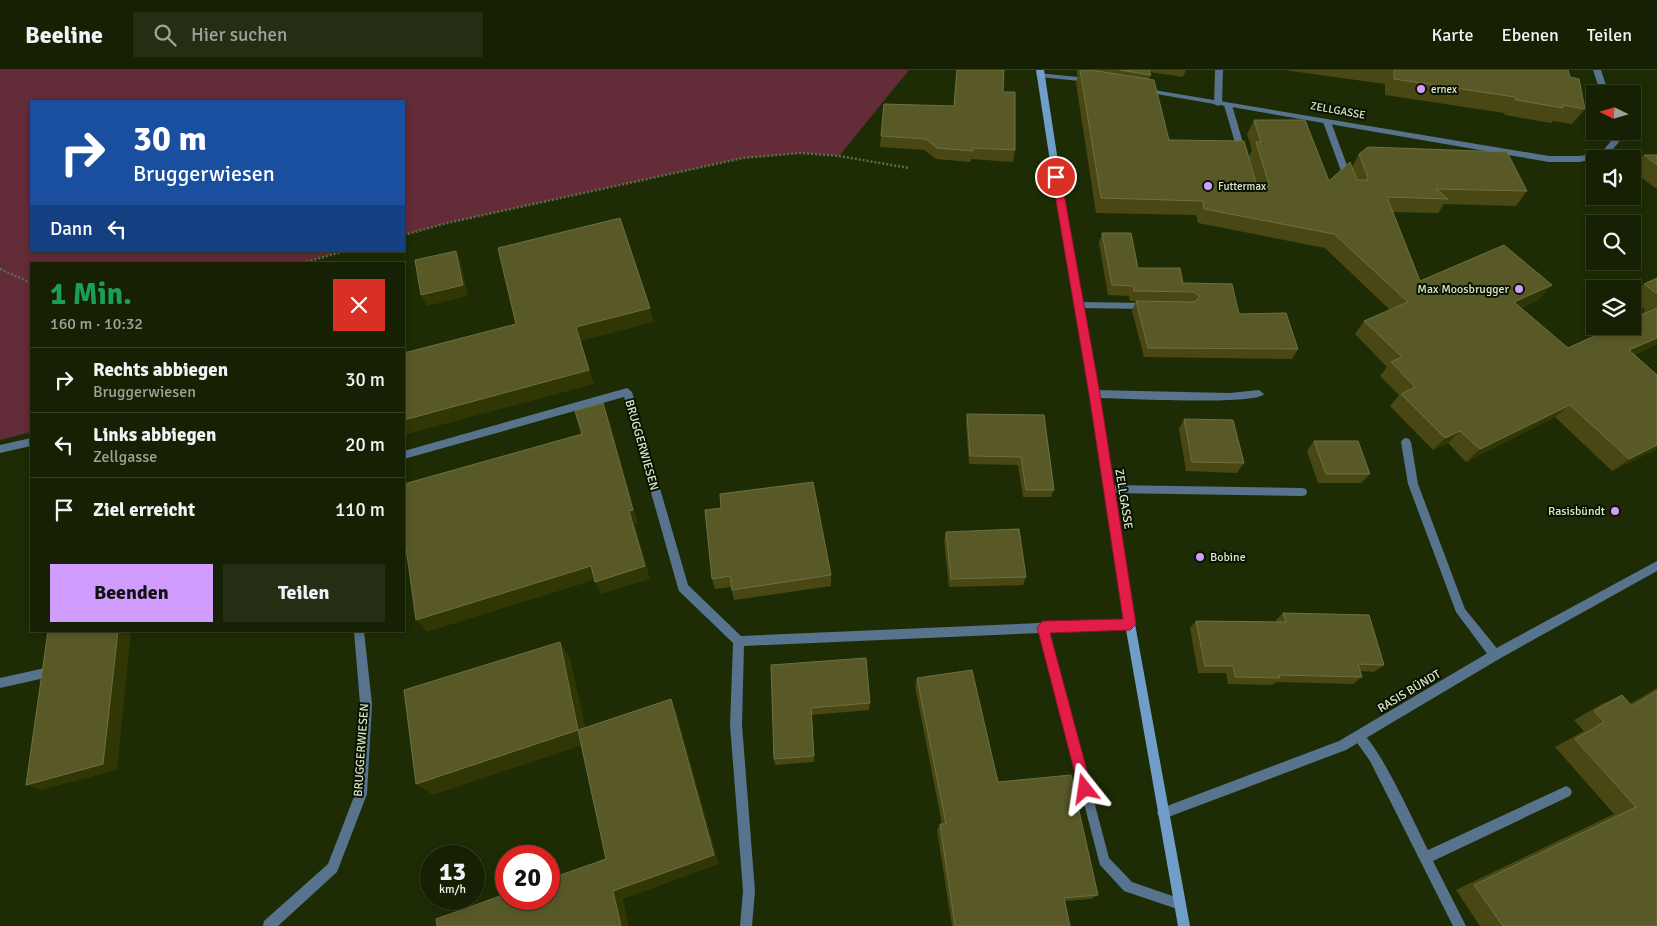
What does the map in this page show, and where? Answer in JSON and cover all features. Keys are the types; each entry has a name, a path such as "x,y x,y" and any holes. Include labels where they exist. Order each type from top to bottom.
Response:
{"main road":[{"name":"ZELLGASSE","path":"1040,72 1130,624 1184,926"}],"street":[{"path":"1218,104 1219,70"},
{"path":"1597,70 1602,85"},
{"name":"ZELLGASSE","path":"1040,72 1099,82"},
{"name":"ZELLGASSE","path":"1136,88 1228,106 1549,159 1579,159 1603,154 1615,140"},
{"path":"1228,106 1245,162"},
{"path":"1327,122 1353,192"},
{"path":"1079,305 1162,306"},
{"name":"BRUGGERWIESEN","path":"405,454 627,392 683,588 739,641"},
{"path":"1094,394 1230,397 1259,394"},
{"path":"0,449 30,442"},
{"path":"1406,442 1413,484 1461,612 1495,655"},
{"path":"1109,489 1302,492"},
{"name":"RASIS BÜNDT","path":"1163,813 1342,746 1495,655 1657,566"},
{"path":"746,926 749,891 736,724 739,641 1130,624"},
{"path":"1043,627 1104,861 1128,887 1180,904"},
{"name":"BRUGGERWIESEN","path":"269,926 333,868 361,794 366,704 359,632"},
{"path":"0,683 44,673"},
{"path":"1359,737 1374,757 1460,926"},
{"path":"1425,858 1566,792"}],"path":[{"path":"405,235 743,158 801,153 839,156 909,168"},
{"path":"306,262 341,252"},
{"path":"0,269 30,283"}],"shaded area":[{"path":"0,70 909,70 839,156 801,153 743,158 447,223 405,235 405,100 30,100 30,252 341,252 306,262 30,262 30,432 0,440"}],"building":[{"path":"957,70 1004,70 1003,92 1015,92 1015,150 973,148 973,151 937,148 926,139 881,136 884,104 954,106"},
{"path":"1080,70 1154,80 1169,140 1244,141 1257,185 1262,189 1267,188 1269,184 1256,142 1261,142 1254,120 1305,120 1329,181 1350,162 1357,180 1367,180 1368,177 1359,154 1368,147 1507,152 1527,191 1436,189 1448,199 1387,197 1420,281 1504,245 1552,285 1514,302 1568,348 1596,335 1641,335 1641,315 1657,308 1657,338 1629,350 1657,375 1657,445 1629,459 1570,405 1480,449 1460,431 1445,438 1401,394 1415,387 1391,362 1402,357 1364,321 1408,302 1334,234 1204,209 1203,201 1101,198"},
{"path":"1120,70 1149,70 1151,75"},
{"path":"1394,70 1568,70 1570,77 1579,79 1585,109 1562,105 1563,108 1516,100 1515,97 1394,79"},
{"path":"1644,155 1657,155 1657,165"},
{"path":"620,218 650,308 576,327 589,370 405,420 405,353 516,324 498,248"},
{"path":"1102,233 1131,233 1138,268 1180,268 1183,283 1232,284 1239,314 1286,313 1298,349 1148,348 1136,301 1194,302 1200,297 1194,292 1134,291 1133,286 1112,285"},
{"path":"456,251 463,285 421,295 415,260"},
{"path":"1657,278 1657,294 1644,284"},
{"path":"603,403 633,510 629,511 645,566 595,582 591,566 416,620 405,540 405,484 582,434 575,411"},
{"path":"967,414 1044,415 1054,490 1026,490 1021,457 970,456"},
{"path":"1184,419 1233,420 1244,463 1192,462"},
{"path":"1314,441 1358,441 1370,474 1326,474"},
{"path":"813,482 831,575 732,590 730,576 712,579 705,510 721,508 720,494"},
{"path":"1019,529 1026,577 951,579 946,532"},
{"path":"1283,613 1369,615 1384,665 1358,664 1362,677 1279,675 1280,678 1235,677 1233,666 1205,666 1196,621 1286,622"},
{"path":"48,632 118,632 103,764 26,785"},
{"path":"560,642 578,730 416,784 404,690"},
{"path":"866,658 870,703 811,708 814,756 774,759 771,665"},
{"path":"972,670 998,782 1071,775 1098,895 1064,898 1070,926 955,926 940,824 946,824 917,678"},
{"path":"1657,691 1657,926 1503,926 1474,885 1636,807 1575,739 1604,722 1594,711 1622,695 1632,706"},
{"path":"671,699 714,855 613,891 621,926 437,926 436,919 461,910 485,910 485,902 495,898 495,910 560,910 560,875 606,859 578,730"}],"place":[{"name":"ernex","path":"1421,89"},
{"name":"Futtermax","path":"1208,186"},
{"name":"Max Moosbrugger","path":"1519,289"},
{"name":"Rasisbündt","path":"1615,511"},
{"name":"Bobine","path":"1200,557"}],"route":[{"path":"1056,177 1094,394 1130,624 1043,627 1085,789"}]}
